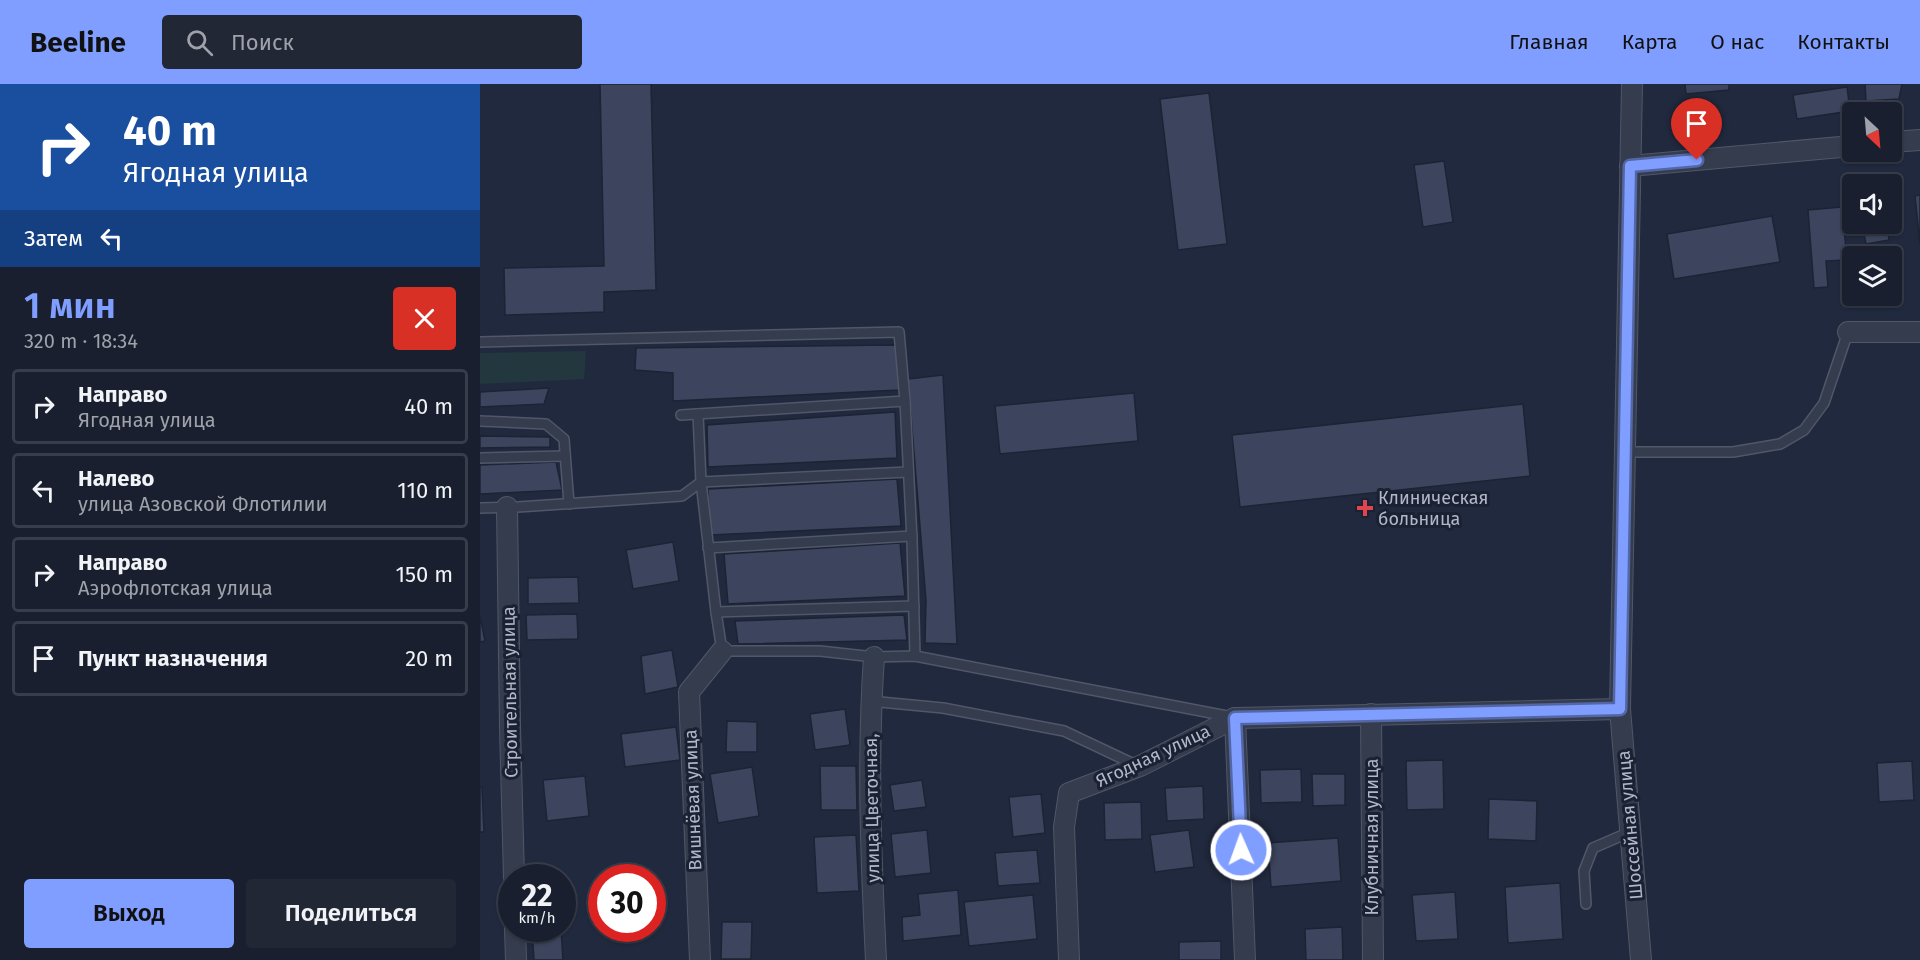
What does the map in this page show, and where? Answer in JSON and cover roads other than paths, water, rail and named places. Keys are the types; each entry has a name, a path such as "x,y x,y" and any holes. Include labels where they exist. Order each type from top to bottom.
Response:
{"street":[{"name":"Шоссейная улица","path":"1632,84 1620,700 1641,960"},
{"path":"1902,141 1920,140"},
{"path":"1630,166 1842,147"},
{"path":"1848,332 1920,332"},
{"name":"Строительная улица","path":"507,507 514,864"},
{"name":"Вишнёвая улица","path":"700,960 689,692 722,651"},
{"name":"улица Цветочная,","path":"874,657 870,708 870,837 876,960"},
{"name":"Ягодная улица","path":"1069,960 1064,827 1069,793 1140,766 1235,718 1371,714 1620,700"},
{"name":"Клубничная улица","path":"1371,714 1373,960"},
{"path":"1235,718 1245,960"},
{"path":"515,942 516,960"}],"lane":[{"path":"480,342 899,332 912,536 915,656"},
{"path":"1624,452 1733,452 1779,444 1804,430 1824,403 1848,332"},
{"path":"681,415 904,401"},
{"path":"698,414 701,482 722,651 820,651 874,657 915,656 1235,718"},
{"path":"480,421 546,424 564,439 569,504"},
{"path":"480,458 565,456"},
{"path":"480,508 682,496 701,482 908,472"},
{"path":"708,548 912,536"},
{"path":"716,612 914,606"},
{"path":"870,708 880,702 943,708 1064,732 1140,766"},
{"path":"1586,904 1584,871 1593,848 1630,832"}],"place":[{"name":"Клиническая больница","path":"1365,508"}]}
